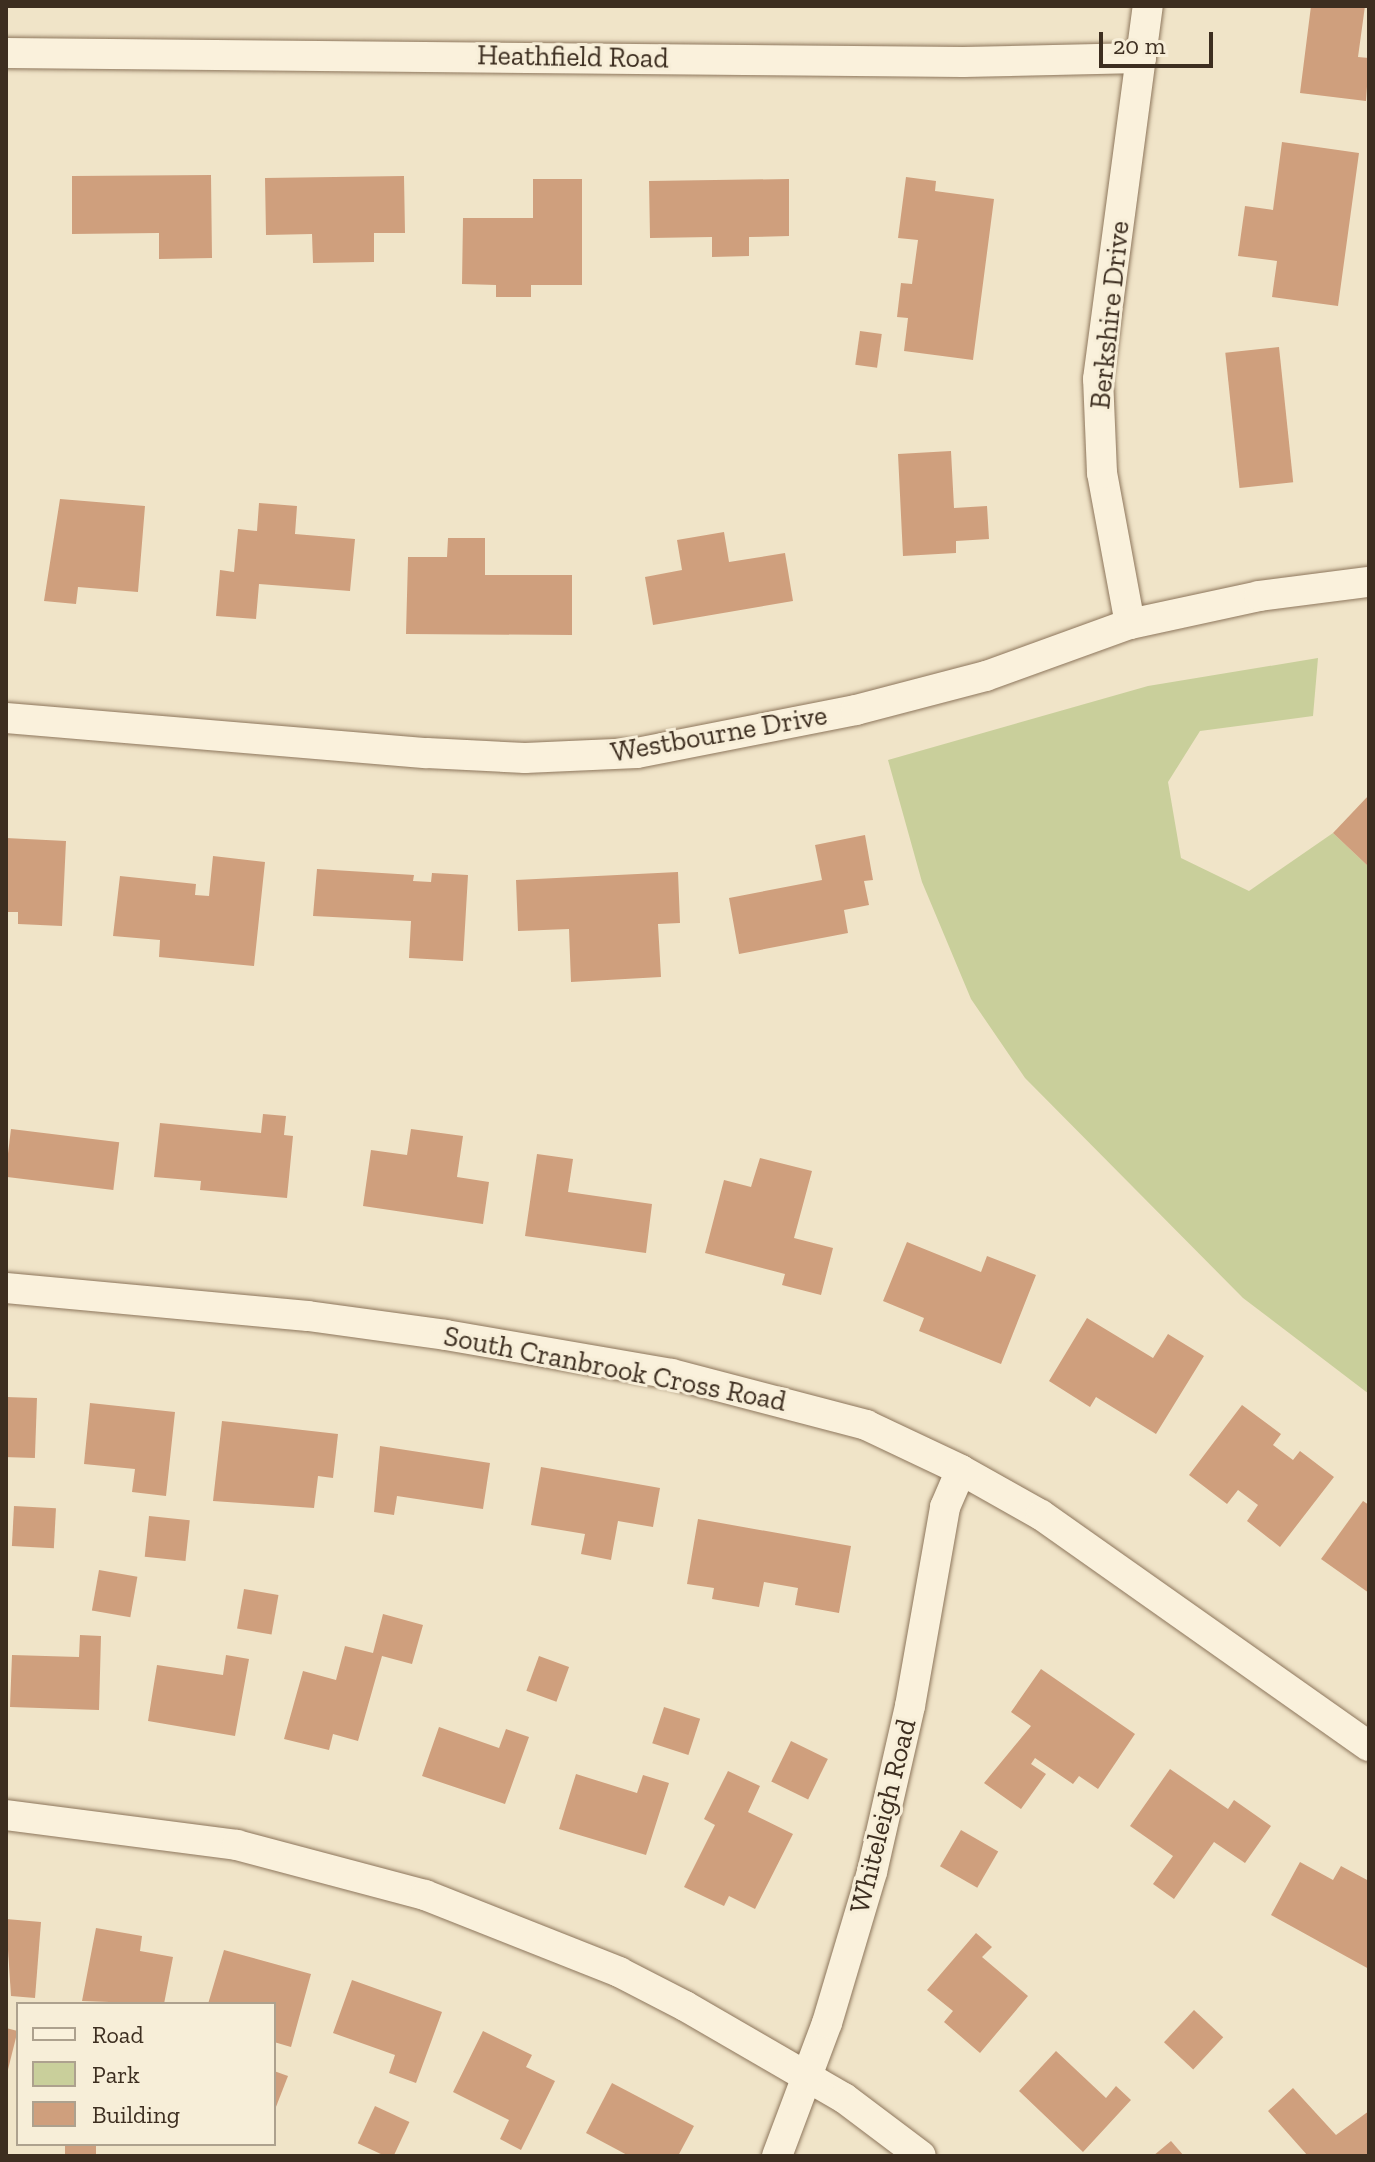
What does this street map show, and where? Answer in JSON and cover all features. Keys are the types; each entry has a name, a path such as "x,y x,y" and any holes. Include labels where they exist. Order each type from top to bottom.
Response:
{"street":[{"name":"Berkshire Drive","path":"1130,624 1102,473 1098,379 1148,6"},
{"name":"Heathfield Road","path":"6,53 963,62 1141,58"},
{"name":"Westbourne Drive","path":"6,718 427,753 525,758 637,753 856,710 986,676 1130,624 1259,596 1369,582"},
{"name":"South Cranbrook Cross Road","path":"6,1288 308,1316 672,1374 866,1425 961,1470 1071,1534 1369,1746"},
{"name":"Whiteleigh Road","path":"777,2156 809,2076 890,1803 945,1507 961,1470"},
{"path":"6,1815 237,1845 425,1895 619,1972 809,2076 921,2156"}],"green space":[{"path":"1318,658 1313,716 1200,731 1168,782 1181,858 1249,891 1333,833 1369,867 1369,1394 1243,1298 1025,1078 971,999 922,882 888,760 1148,686"}],"building":[{"path":"1311,6 1365,6 1358,57 1369,58 1366,101 1300,93"},
{"path":"1282,142 1359,153 1338,306 1272,297 1277,261 1238,256 1245,206 1273,210"},
{"path":"211,175 212,258 159,259 159,233 72,234 72,176"},
{"path":"404,176 405,233 374,233 374,262 313,263 312,234 266,235 265,178"},
{"path":"906,177 936,181 935,191 994,199 973,360 904,351 908,318 897,317 901,283 912,284 918,240 898,238"},
{"path":"533,179 582,179 582,285 531,285 531,297 496,297 496,285 462,284 463,218 533,218"},
{"path":"789,179 789,236 749,237 749,256 712,257 712,237 650,238 649,181"},
{"path":"860,331 882,334 877,368 855,365"},
{"path":"1279,347 1293,482 1240,488 1225,353"},
{"path":"951,451 954,508 987,506 989,539 956,541 956,553 903,556 898,454"},
{"path":"60,499 145,506 138,592 78,587 76,604 44,601"},
{"path":"259,503 297,506 295,534 355,539 350,591 259,584 256,619 216,616 220,570 234,572 238,529 257,531"},
{"path":"724,532 729,562 785,553 793,601 653,625 645,577 682,570 677,540"},
{"path":"448,538 485,538 485,575 572,575 572,635 406,634 408,557 447,557"},
{"path":"1369,795 1369,867 1333,833"},
{"path":"865,835 873,880 864,881 869,905 844,910 848,933 739,954 729,898 822,880 815,845"},
{"path":"6,838 66,841 62,926 18,924 18,912 6,912"},
{"path":"213,856 265,862 254,966 159,957 160,940 113,936 120,876 196,884 195,895 209,896"},
{"path":"317,869 414,875 413,881 431,882 432,873 468,875 463,961 409,958 411,921 313,916"},
{"path":"678,872 680,923 658,924 661,977 571,982 569,929 518,931 516,880"},
{"path":"263,1114 286,1116 284,1135 293,1136 287,1198 200,1190 201,1181 154,1177 160,1123 261,1133"},
{"path":"11,1129 119,1142 113,1190 6,1177"},
{"path":"411,1129 463,1136 457,1177 489,1182 483,1224 363,1206 371,1150 407,1155"},
{"path":"537,1154 573,1159 568,1192 652,1204 646,1253 525,1236"},
{"path":"760,1158 812,1171 794,1238 833,1248 821,1295 782,1285 785,1274 705,1253 724,1180 751,1187"},
{"path":"907,1242 981,1272 987,1256 1036,1275 1001,1364 919,1331 924,1318 883,1301"},
{"path":"1087,1318 1153,1358 1168,1334 1204,1356 1156,1434 1096,1397 1090,1407 1049,1381"},
{"path":"6,1397 37,1398 35,1458 6,1457"},
{"path":"90,1403 175,1412 166,1496 132,1492 135,1469 84,1464"},
{"path":"1242,1405 1281,1434 1273,1445 1293,1460 1300,1451 1334,1477 1280,1547 1247,1521 1258,1505 1238,1490 1227,1504 1189,1475"},
{"path":"222,1421 338,1434 333,1478 318,1476 314,1508 213,1501"},
{"path":"380,1446 490,1463 483,1509 397,1496 394,1515 374,1512"},
{"path":"541,1467 660,1488 653,1527 618,1521 611,1560 581,1554 585,1534 531,1525"},
{"path":"1363,1501 1369,1505 1369,1593 1321,1559"},
{"path":"14,1506 56,1508 54,1548 12,1546"},
{"path":"149,1516 190,1520 185,1561 145,1557"},
{"path":"698,1519 851,1546 839,1613 795,1605 798,1588 764,1582 759,1607 712,1599 714,1588 687,1584"},
{"path":"99,1570 137,1577 130,1617 92,1610"},
{"path":"244,1589 278,1595 272,1634 237,1628"},
{"path":"383,1614 423,1625 412,1664 382,1656 358,1741 333,1734 329,1750 284,1739 303,1671 336,1680 345,1646 373,1653"},
{"path":"80,1635 101,1636 99,1710 10,1707 12,1655 79,1657"},
{"path":"226,1655 249,1659 235,1736 148,1721 157,1665 223,1675"},
{"path":"539,1656 569,1667 556,1702 526,1691"},
{"path":"1041,1669 1135,1734 1098,1789 1079,1776 1073,1784 1035,1758 1031,1764 1046,1774 1021,1809 984,1783 1031,1726 1011,1712"},
{"path":"664,1707 700,1719 688,1755 652,1743"},
{"path":"439,1727 499,1748 506,1729 529,1737 505,1804 422,1776"},
{"path":"791,1741 828,1759 808,1799 771,1781"},
{"path":"1170,1769 1228,1809 1234,1800 1271,1826 1245,1863 1214,1842 1174,1899 1153,1884 1173,1856 1130,1826"},
{"path":"728,1771 760,1786 748,1812 793,1834 755,1909 729,1896 724,1906 684,1887 715,1825 704,1819"},
{"path":"576,1774 637,1793 643,1775 669,1783 646,1855 559,1829"},
{"path":"961,1830 998,1852 977,1888 940,1866"},
{"path":"1300,1862 1333,1880 1341,1866 1369,1881 1369,1969 1271,1915"},
{"path":"6,1919 41,1922 35,1998 11,1996"},
{"path":"96,1928 142,1936 140,1951 173,1957 164,2002 82,2001"},
{"path":"976,1933 992,1947 982,1957 1028,1996 980,2053 944,2022 953,2011 927,1990"},
{"path":"224,1950 311,1974 291,2047 276,2043 276,2002 209,2002"},
{"path":"352,1980 442,2012 416,2083 389,2073 395,2055 333,2033"},
{"path":"1194,2010 1223,2037 1193,2069 1164,2042"},
{"path":"6,2028 16,2030 6,2077"},
{"path":"483,2031 532,2055 526,2067 555,2081 521,2150 500,2139 509,2120 453,2092"},
{"path":"1056,2051 1106,2098 1116,2086 1131,2100 1083,2152 1019,2091"},
{"path":"276,2072 288,2076 276,2107"},
{"path":"612,2083 694,2126 678,2156 629,2156 586,2133"},
{"path":"1293,2088 1336,2135 1369,2111 1369,2156 1308,2156 1268,2111"},
{"path":"375,2106 409,2122 394,2156 385,2156 358,2143"},
{"path":"1171,2141 1184,2156 1153,2156"},
{"path":"65,2146 96,2146 96,2156 65,2156"}]}
